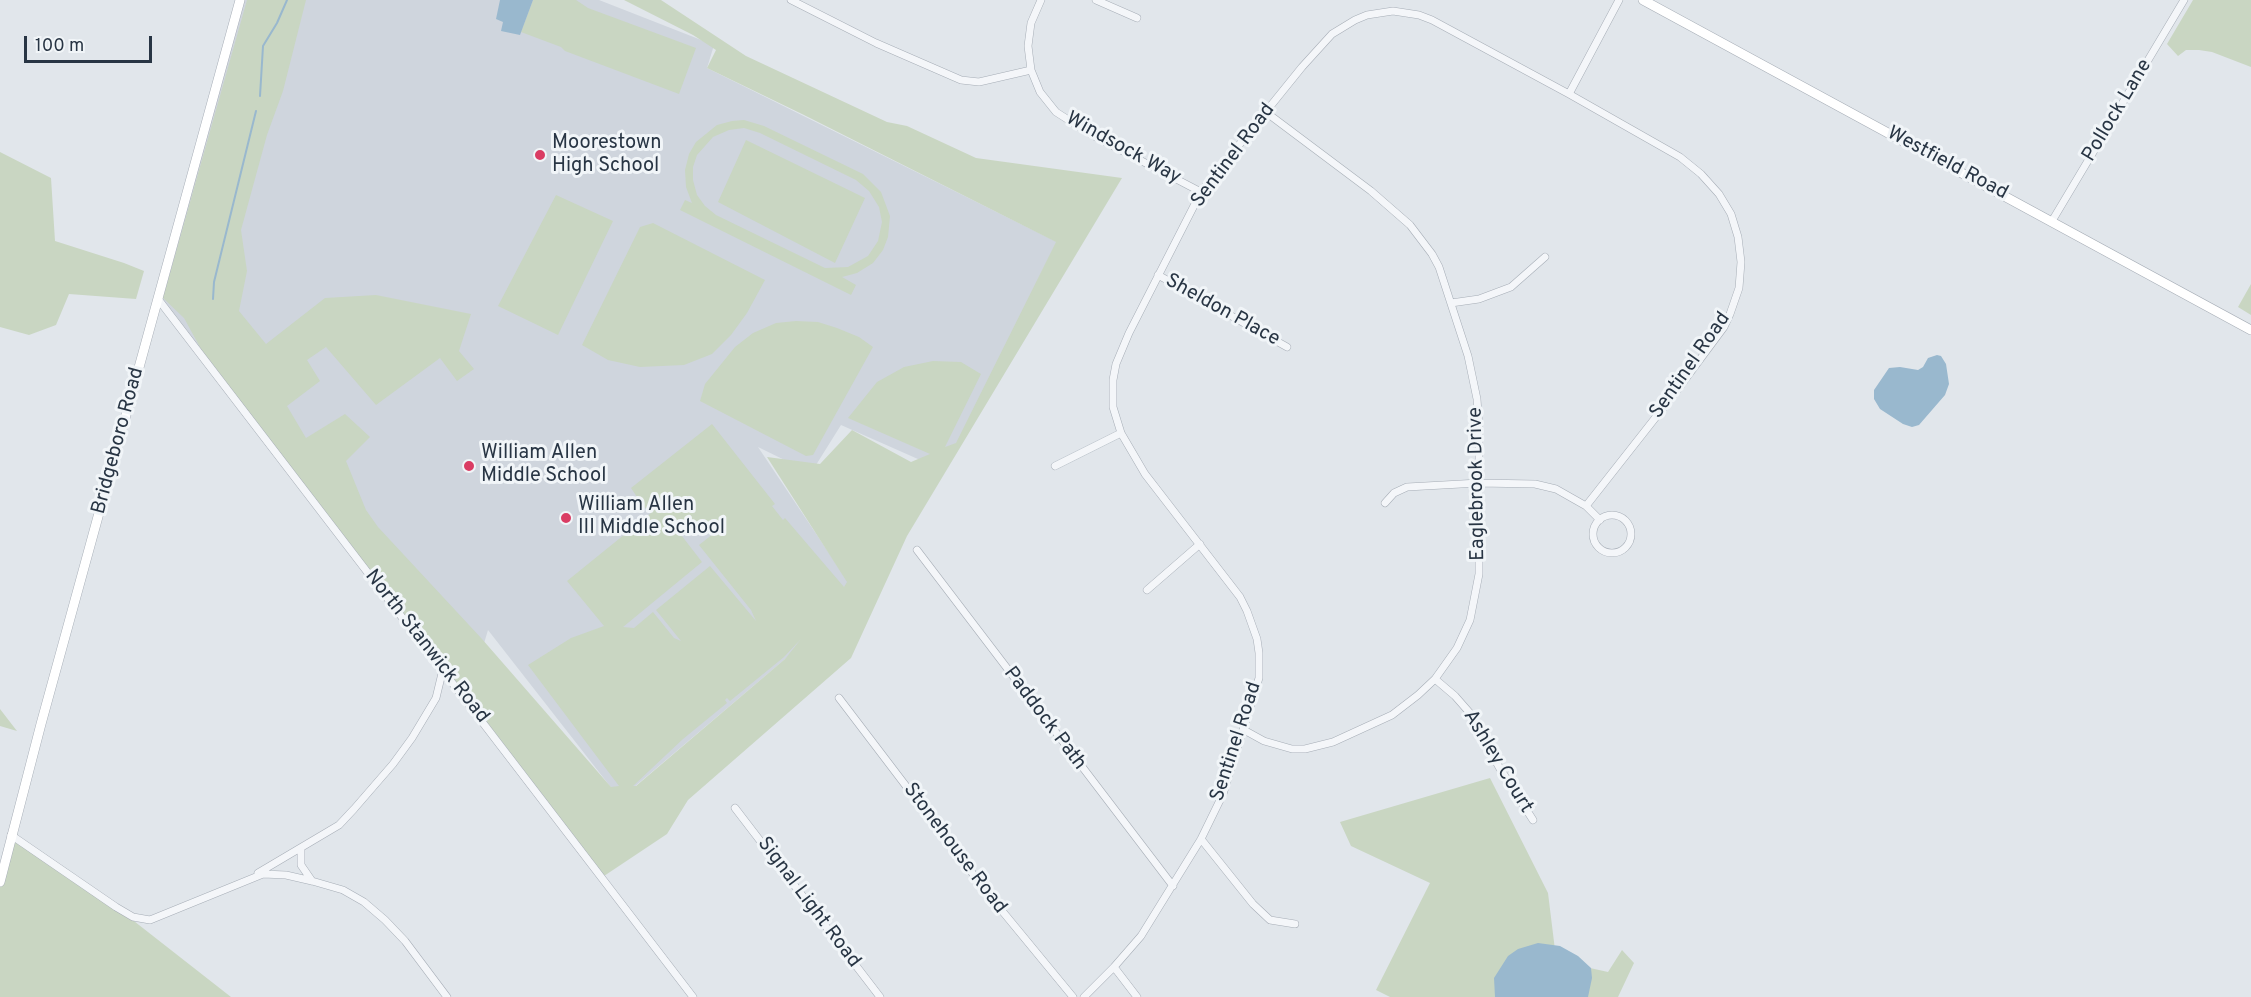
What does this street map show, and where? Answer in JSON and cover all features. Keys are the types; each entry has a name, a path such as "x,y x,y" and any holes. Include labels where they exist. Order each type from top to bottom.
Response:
{"main road":[{"name":"Bridgeboro Road","path":"0,882 240,0"},
{"name":"Westfield Road","path":"1643,0 2251,330"}],"street":[{"path":"791,0 876,43 961,80 979,82 1031,70"},
{"name":"Windsock Way","path":"1041,0 1032,23 1028,46 1031,70 1040,92 1056,112 1092,135 1201,192"},
{"path":"1096,0 1137,18"},
{"path":"1569,94 1619,0"},
{"name":"Pollock Lane","path":"2052,221 2184,0"},
{"name":"Sentinel Road","path":"1084,997 1141,936 1202,839 1223,794 1259,678 1257,639 1247,611 1200,544 1145,474 1121,433 1113,407 1114,372 1129,333 1201,192 1302,67 1332,34 1355,20 1367,15 1393,11 1419,15 1432,20 1680,157 1701,174 1719,194 1731,214 1738,237 1741,262 1739,288 1731,315 1678,389 1586,506"},
{"name":"Eaglebrook Drive","path":"1244,730 1263,741 1292,749 1305,749 1333,742 1392,715 1435,679 1457,648 1474,605 1479,574 1477,399 1468,356 1439,267 1410,225 1371,191 1267,113"},
{"path":"1451,303 1479,298 1511,287 1545,256"},
{"name":"Sheldon Place","path":"1158,275 1287,347"},
{"name":"North Stanwick Road","path":"158,299 693,997"},
{"path":"1055,465 1121,433"},
{"path":"1385,503 1394,493 1407,487 1479,483 1535,484 1556,489 1586,506 1600,520"},
{"path":"1616,516 1627,522 1632,532 1625,549 1608,553 1598,547 1594,530 1600,520 1616,516"},
{"path":"1147,590 1200,544"},
{"name":"Paddock Path","path":"917,550 1173,886"},
{"path":"245,880 339,825 393,764 412,738 436,698 443,669"},
{"name":"Ashley Court","path":"1435,679 1469,712 1499,767 1533,820"},
{"name":"Stonehouse Road","path":"839,698 989,895 1073,997"},
{"name":"Signal Light Road","path":"735,808 880,997"},
{"path":"11,835 133,917 150,920 263,874 312,880 343,890 364,902 405,941 447,997"},
{"path":"1202,839 1253,904 1270,920 1295,924"},
{"path":"301,848 301,865 312,880"},
{"path":"1114,967 1137,997"}],"shaded area":[{"name":"Moorestown High School","path":"243,0 599,0 714,45 707,68 1057,242 945,471 841,425 811,473 758,447 853,589 791,654 620,799 488,630 467,700 158,299"}],"green space":[{"path":"247,0 306,0 283,91 267,135 241,230 247,271 239,311 266,344 325,298 376,295 471,314 459,351 474,369 457,381 440,358 376,405 326,347 307,360 320,381 287,406 306,438 345,414 370,437 346,461 366,510 378,527 482,639 611,787 619,786 528,665 571,638 604,626 567,581 651,513 643,506 631,488 712,424 775,504 772,506 783,520 785,518 844,587 847,582 767,457 820,464 852,430 911,462 930,454 848,418 877,382 904,367 933,361 961,362 981,374 945,447 956,443 1056,242 707,68 716,50 693,35 624,0 661,0 746,56 887,122 907,126 976,158 1122,178 907,536 851,658 688,800 667,834 604,876 438,658 219,382 184,318 163,298","holes":["675,527 691,534 713,534 699,545 751,610 756,621 710,566 656,610 681,641 674,638 653,612 634,628 623,627 702,562","801,639 785,659 636,786 633,786 683,739 727,703 725,700 727,698 730,701 784,657"]},
{"path":"533,0 576,0 588,8 696,48 679,94 521,32"},
{"path":"2193,0 2251,0 2251,67 2212,52 2199,50 2186,50 2178,56 2167,44"},
{"path":"744,120 764,126 863,174 881,192 890,216 888,237 883,250 873,263 857,273 842,277 856,285 851,295 680,210 685,200 692,203 686,187 685,170 689,154 696,142 717,125","holes":["744,128 760,133 856,180 869,191 879,207 882,222 878,241 868,256 848,267 825,268 716,215 705,206 697,195 693,180 693,167 697,155 713,137 729,130"]},
{"path":"746,140 865,198 835,263 718,202"},
{"path":"0,152 51,178 55,241 144,271 136,299 69,294 56,325 29,335 0,327"},
{"path":"556,195 613,221 558,335 498,306"},
{"path":"653,223 765,280 747,313 731,335 712,354 684,365 640,367 608,360 582,345 640,227"},
{"path":"2251,284 2251,315 2238,307"},
{"path":"818,322 837,328 859,337 873,347 813,455 806,456 700,401 705,384 735,347 753,333 776,323"},
{"path":"0,709 17,731 0,726"},
{"path":"1490,778 1548,893 1555,950 1581,966 1608,972 1622,950 1634,963 1618,997 1390,997 1376,990 1430,883 1351,846 1340,822"},
{"path":"15,834 116,907 231,997 0,997 0,885"}],"water":[{"path":"500,0 533,0 520,35 501,31 503,22 496,19"},
{"path":"1941,356 1946,364 1949,384 1945,395 1919,425 1912,427 1903,424 1880,409 1874,399 1874,390 1889,368 1918,370 1923,367 1928,358"},
{"path":"1538,943 1560,946 1578,956 1591,968 1592,978 1588,997 1495,997 1494,978 1508,956 1518,949"}],"waterway":[{"path":"260,96 263,46 287,0"},
{"path":"213,299 214,282 256,111"}],"place":[{"name":"Moorestown High School","path":"540,155"},
{"name":"William Allen Middle School","path":"469,466"},
{"name":"William Allen III Middle School","path":"566,518"}]}
